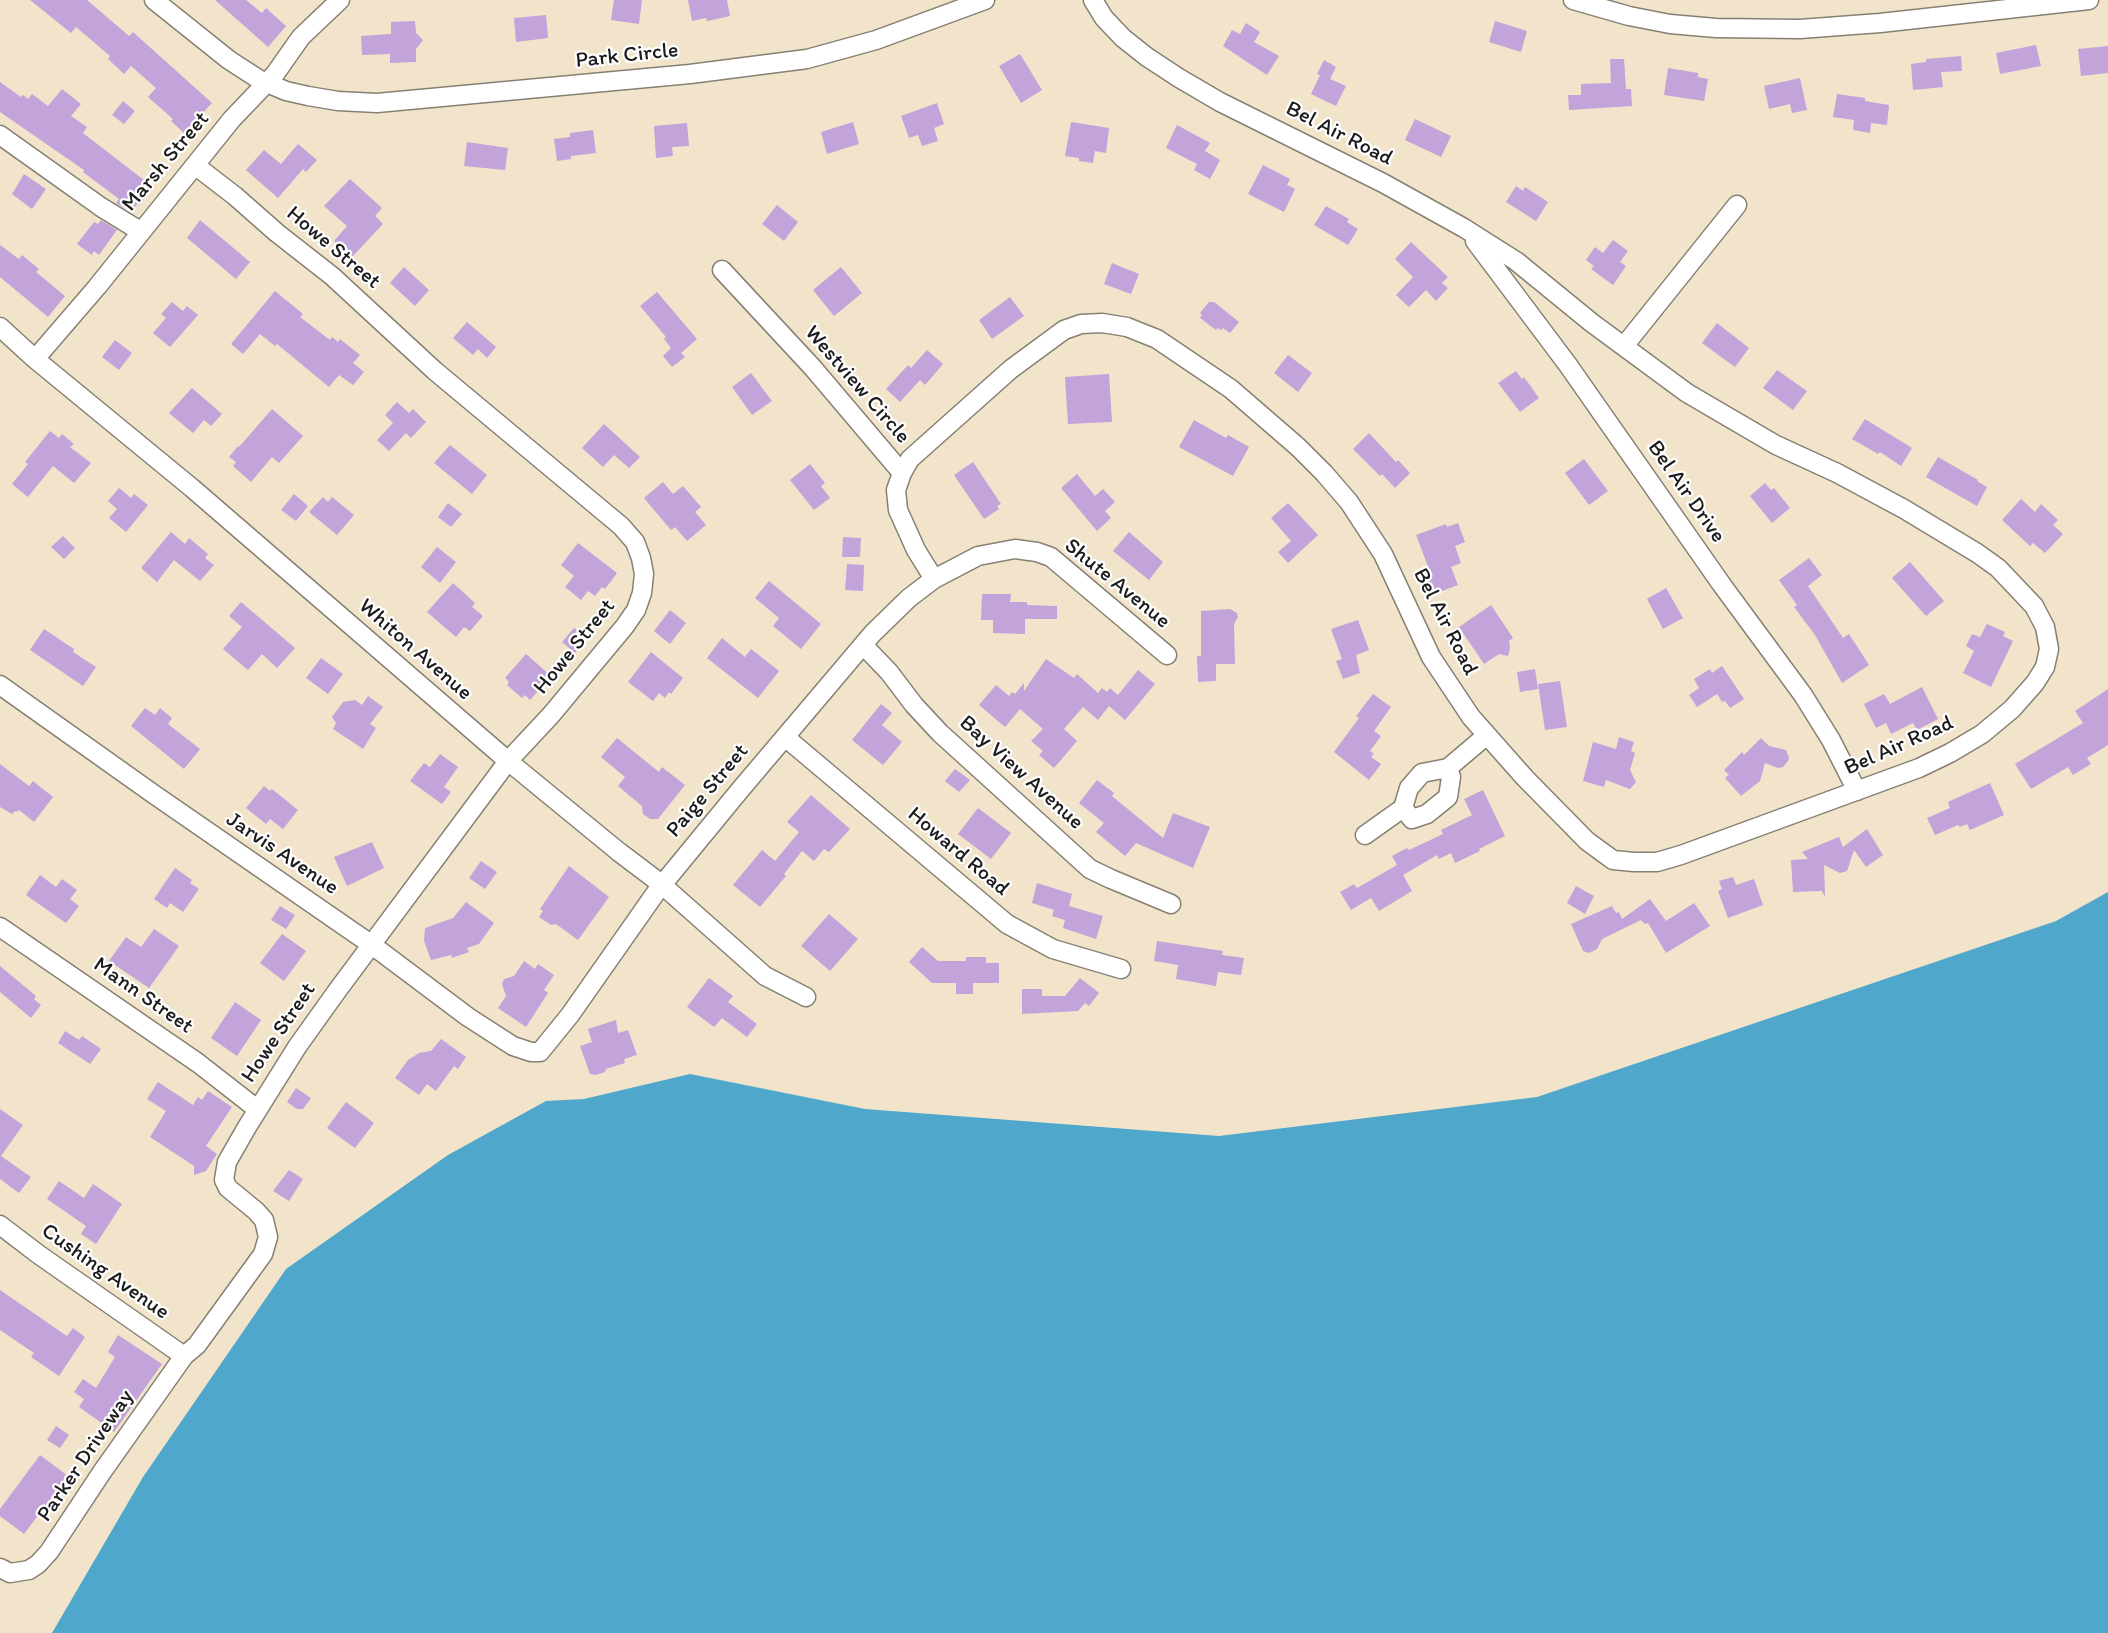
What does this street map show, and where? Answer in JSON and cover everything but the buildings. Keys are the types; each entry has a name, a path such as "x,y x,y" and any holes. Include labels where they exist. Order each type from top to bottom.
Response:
{"street":[{"name":"Park Circle","path":"154,0 229,60 267,83 286,91 328,100 378,103 690,74 807,59 876,40 985,0"},
{"name":"Marsh Street","path":"35,358 97,287 232,119 267,83 301,37 340,0"},
{"name":"Bel Air Road","path":"902,473 910,459 1011,369 1064,330 1081,324 1102,323 1127,327 1157,339 1231,389 1268,420 1298,447 1348,502 1383,554 1431,657 1450,688 1525,778 1587,841 1613,860 1657,862 1682,855 1901,776 1950,753 1982,734 2012,709 2035,683 2045,667 2049,649 2045,627 2034,606 1998,567 1904,509 1837,473 1776,445 1687,393 1516,261 1464,228 1403,193 1220,102 1179,78 1123,38 1104,18 1093,0"},
{"path":"1582,1 1629,16 1670,24 1716,28 1800,29 1880,23 2089,0"},
{"path":"0,135 101,207 140,231"},
{"name":"Howe Street","path":"196,166 332,276 435,371 621,526 635,542 644,574 642,593 636,610 625,626 551,715 508,761 297,1047 257,1109 227,1162 224,1180 228,1188 264,1220 268,1237"},
{"path":"1624,346 1737,205"},
{"name":"Bel Air Drive","path":"1464,228 1568,365 1722,585 1803,695 1831,740 1857,791"},
{"name":"Westview Circle","path":"722,270 813,368 902,473 896,490 898,510 916,550 934,579"},
{"name":"Whiton Avenue","path":"0,327 192,488 508,761 619,852 662,884 765,976 806,997"},
{"name":"Shute Avenue","path":"934,579 978,556 1015,549 1037,552 1051,557 1167,656"},
{"name":"Paige Street","path":"540,1052 570,1016 662,884 863,645 909,598 934,579"},
{"name":"Bay View Avenue","path":"863,645 890,672 914,705 940,732 1090,869 1171,904"},
{"name":"Jarvis Avenue","path":"0,685 372,945 468,1017 513,1046 531,1052 540,1052"},
{"path":"1365,835 1403,808 1408,788 1422,773 1448,768 1487,735"},
{"name":"Howard Road","path":"785,737 1007,924 1053,949 1120,969"},
{"path":"1403,808 1412,819 1427,814 1448,797 1451,777 1448,768"},
{"name":"Mann Street","path":"0,927 198,1063 257,1109"},
{"name":"Cushing Avenue","path":"0,1225 46,1260 184,1356"},
{"name":"Parker Driveway","path":"0,1568 10,1573 29,1570 49,1552 184,1356 197,1345 263,1254 268,1237"}],"water":[{"path":"2108,892 2108,1633 52,1633 143,1477 286,1269 448,1155 546,1101 584,1099 690,1074 865,1109 1219,1136 1537,1097 2056,921"}]}
